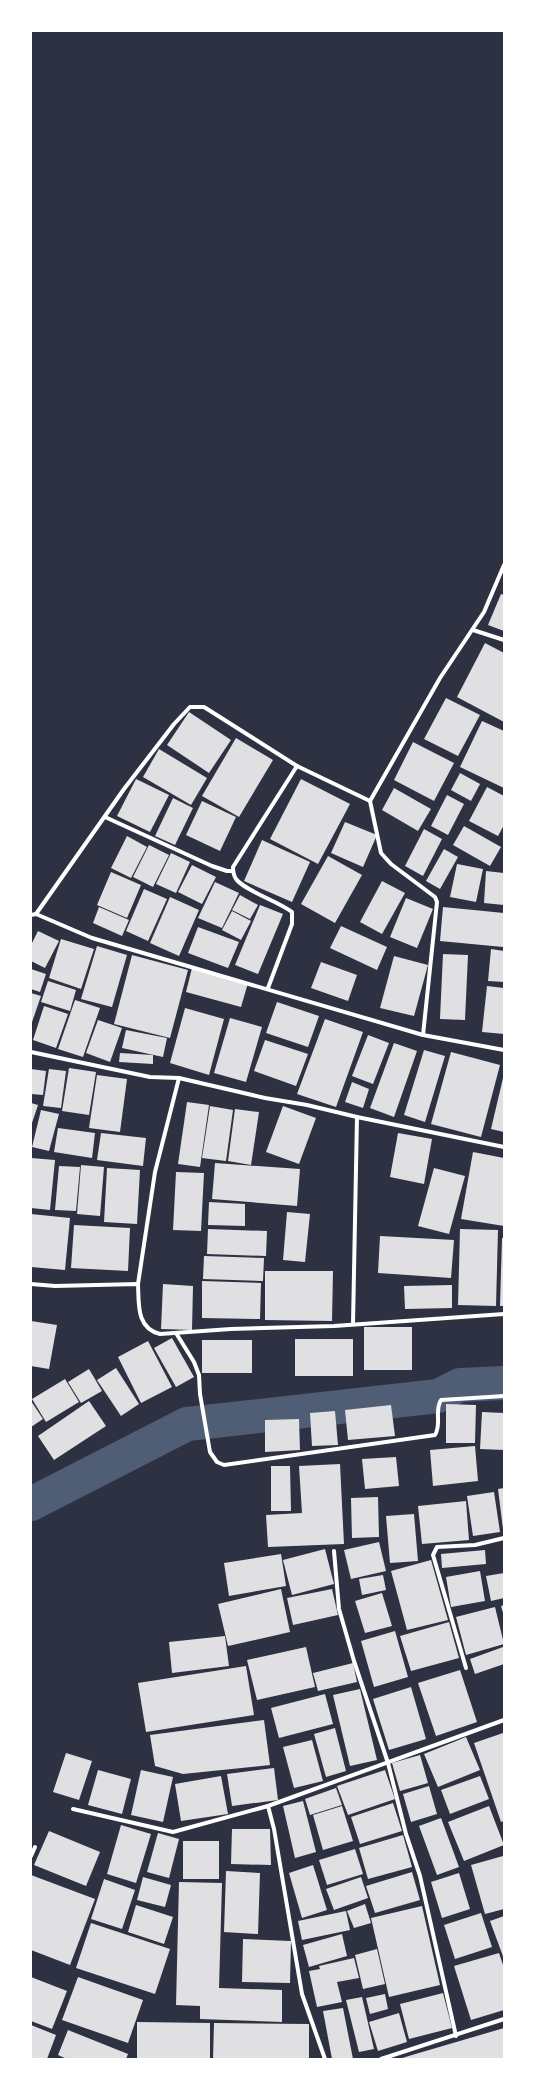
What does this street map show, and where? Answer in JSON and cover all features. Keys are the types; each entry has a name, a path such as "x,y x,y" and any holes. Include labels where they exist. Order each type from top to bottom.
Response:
{"street":[{"path":"423,1035 436,902 433,895 391,864 381,853 370,801 440,678 484,612 504,565"},
{"path":"473,630 504,640"},
{"path":"36,914 174,724 190,707 204,707 298,766 370,801"},
{"path":"268,988 292,924 292,912 242,885 235,878 233,867 298,766"},
{"path":"105,817 212,866 227,871 233,871"},
{"path":"31,915 36,914 92,938 268,988 423,1035 504,1050"},
{"path":"31,1052 150,1077 179,1078 265,1098 306,1105 358,1118 504,1147"},
{"path":"179,1078 155,1172 138,1284 139,1315 145,1325 152,1332 160,1334 231,1329 353,1324 504,1314"},
{"path":"353,1324 358,1118"},
{"path":"31,1284 55,1286 104,1283 138,1284"},
{"path":"176,1333 194,1362 199,1375 200,1394 210,1452 217,1462 224,1465 436,1435 438,1429 438,1408 441,1400 504,1396"},
{"path":"466,1668 433,1555 437,1547 475,1545 504,1538"},
{"path":"334,1551 339,1609 354,1661 388,1763 406,1834 420,1876 456,2036"},
{"path":"73,1809 173,1832 268,1806 504,1720"},
{"path":"268,1806 274,1829 302,1994 325,2059"},
{"path":"31,1856 35,1847"},
{"path":"381,2059 456,2036 504,2019"}],"building":[{"path":"501,594 504,595 504,631 488,625"},
{"path":"485,643 504,653 504,722 457,697"},
{"path":"446,698 480,715 458,756 424,739"},
{"path":"189,712 231,740 209,773 167,745"},
{"path":"482,721 504,731 504,788 460,767"},
{"path":"236,738 273,760 239,817 202,796"},
{"path":"413,742 454,763 434,801 394,780"},
{"path":"159,749 207,778 191,805 143,777"},
{"path":"460,773 480,784 471,801 451,790"},
{"path":"136,779 169,795 150,832 117,816"},
{"path":"301,779 350,804 318,864 270,839"},
{"path":"487,787 504,796 504,825 498,836 469,821"},
{"path":"394,788 431,809 418,831 382,810"},
{"path":"447,795 464,804 448,835 431,826"},
{"path":"173,798 193,808 175,845 155,836"},
{"path":"202,801 236,817 220,851 186,835"},
{"path":"345,822 377,835 363,867 331,853"},
{"path":"464,826 501,847 490,866 453,845"},
{"path":"424,829 442,839 423,876 405,866"},
{"path":"127,836 147,847 131,878 111,868"},
{"path":"262,840 310,862 292,902 244,881"},
{"path":"149,845 169,855 153,887 133,877"},
{"path":"444,849 458,857 440,889 426,881"},
{"path":"171,853 190,862 176,893 156,884"},
{"path":"328,856 362,875 335,923 301,904"},
{"path":"457,864 483,869 476,902 450,897"},
{"path":"192,865 216,877 202,904 178,892"},
{"path":"486,871 504,873 504,905 484,903"},
{"path":"111,872 141,885 127,918 97,905"},
{"path":"382,881 405,893 382,934 360,922"},
{"path":"215,882 239,893 222,928 198,918"},
{"path":"144,889 167,899 148,941 126,931"},
{"path":"240,895 258,905 250,919 232,910"},
{"path":"170,897 199,910 179,956 150,943"},
{"path":"406,898 433,909 417,948 390,937"},
{"path":"260,905 283,914 258,974 235,965"},
{"path":"99,907 129,920 122,936 93,923"},
{"path":"443,907 504,913 503,947 440,941"},
{"path":"232,911 251,921 241,940 222,930"},
{"path":"341,926 387,947 377,970 330,948"},
{"path":"198,927 239,942 228,968 188,953"},
{"path":"38,931 59,941 45,968 31,961 31,945"},
{"path":"61,939 94,949 81,989 49,978"},
{"path":"97,946 127,955 112,1007 81,999"},
{"path":"491,949 504,951 504,982 488,981"},
{"path":"443,954 468,955 465,1020 440,1019"},
{"path":"132,955 188,970 170,1038 114,1024"},
{"path":"394,956 428,965 414,1016 380,1008"},
{"path":"321,962 357,975 348,1001 311,988"},
{"path":"192,968 248,983 241,1007 186,992"},
{"path":"31,969 46,974 40,992 31,989"},
{"path":"48,981 76,990 70,1011 41,1002"},
{"path":"487,986 504,988 504,1034 482,1032"},
{"path":"31,993 41,996 31,1025"},
{"path":"75,1000 100,1008 83,1057 58,1049"},
{"path":"277,1002 319,1016 308,1047 266,1033"},
{"path":"44,1006 68,1014 56,1048 33,1040"},
{"path":"185,1008 224,1019 209,1075 170,1063"},
{"path":"230,1018 262,1027 246,1082 214,1073"},
{"path":"325,1019 363,1032 336,1107 297,1094"},
{"path":"98,1020 122,1028 110,1062 86,1053"},
{"path":"126,1030 167,1038 163,1057 122,1048"},
{"path":"368,1035 389,1043 373,1084 352,1076"},
{"path":"265,1040 308,1054 296,1086 254,1071"},
{"path":"394,1043 417,1051 394,1117 370,1108"},
{"path":"424,1050 445,1056 425,1122 404,1115"},
{"path":"451,1052 500,1065 481,1137 431,1124"},
{"path":"120,1053 153,1055 153,1064 119,1062"},
{"path":"69,1068 96,1072 89,1115 62,1111"},
{"path":"31,1069 46,1071 43,1095 31,1094"},
{"path":"49,1069 66,1071 61,1108 43,1106"},
{"path":"97,1075 127,1079 120,1132 89,1128"},
{"path":"504,1078 504,1132 491,1129"},
{"path":"352,1082 369,1089 363,1108 345,1102"},
{"path":"187,1102 209,1105 200,1167 178,1164"},
{"path":"31,1103 38,1105 31,1126"},
{"path":"210,1106 233,1110 226,1161 202,1158"},
{"path":"283,1106 316,1118 299,1164 266,1152"},
{"path":"235,1109 259,1112 251,1165 228,1161"},
{"path":"41,1110 59,1114 49,1151 32,1147"},
{"path":"58,1128 95,1133 92,1158 54,1152"},
{"path":"101,1133 146,1138 143,1166 97,1160"},
{"path":"398,1133 432,1139 424,1184 390,1177"},
{"path":"473,1152 504,1158 504,1226 461,1219"},
{"path":"31,1158 55,1160 50,1210 31,1208"},
{"path":"215,1163 300,1169 297,1206 212,1199"},
{"path":"81,1165 104,1167 100,1216 77,1214"},
{"path":"59,1166 80,1167 76,1211 55,1210"},
{"path":"107,1168 140,1170 137,1224 104,1222"},
{"path":"434,1168 465,1176 449,1234 418,1226"},
{"path":"176,1172 204,1173 201,1231 173,1230"},
{"path":"209,1202 245,1204 245,1226 208,1225"},
{"path":"287,1212 310,1214 305,1262 283,1260"},
{"path":"31,1214 70,1218 65,1270 31,1267"},
{"path":"74,1225 130,1228 128,1271 71,1268"},
{"path":"208,1229 267,1231 266,1256 207,1254"},
{"path":"460,1229 498,1230 496,1306 458,1305"},
{"path":"380,1236 454,1240 451,1278 378,1273"},
{"path":"502,1238 504,1238 504,1306 500,1306"},
{"path":"204,1256 264,1258 263,1281 203,1279"},
{"path":"265,1271 333,1271 332,1321 265,1320"},
{"path":"202,1281 261,1283 260,1319 202,1318"},
{"path":"163,1284 193,1286 192,1330 161,1329"},
{"path":"452,1285 452,1308 405,1309 404,1286"},
{"path":"31,1321 57,1325 49,1369 31,1366"},
{"path":"364,1327 412,1327 412,1370 364,1370"},
{"path":"172,1338 194,1377 176,1387 154,1348"},
{"path":"295,1339 353,1339 353,1376 295,1376"},
{"path":"202,1340 252,1340 252,1373 202,1373"},
{"path":"148,1341 172,1387 141,1403 118,1357"},
{"path":"116,1368 139,1404 121,1416 97,1380"},
{"path":"89,1369 102,1391 81,1403 68,1382"},
{"path":"65,1379 79,1402 46,1422 32,1399"},
{"path":"31,1401 43,1419 31,1427"},
{"path":"89,1401 106,1426 54,1460 38,1436"},
{"path":"446,1404 476,1405 475,1443 446,1443"},
{"path":"391,1405 395,1436 348,1440 345,1410"},
{"path":"335,1411 338,1445 312,1446 310,1413"},
{"path":"482,1412 504,1413 504,1450 480,1449"},
{"path":"299,1419 300,1450 265,1452 265,1420"},
{"path":"475,1446 478,1481 433,1486 430,1450"},
{"path":"396,1457 399,1486 365,1489 362,1459"},
{"path":"340,1464 344,1544 268,1547 266,1515 302,1513 299,1466"},
{"path":"271,1466 290,1466 291,1511 271,1511"},
{"path":"504,1488 504,1529 503,1529 498,1489"},
{"path":"494,1492 500,1532 473,1536 467,1496"},
{"path":"378,1497 379,1537 352,1538 351,1498"},
{"path":"466,1501 469,1540 422,1544 418,1506"},
{"path":"414,1514 418,1561 390,1563 386,1516"},
{"path":"379,1542 386,1571 351,1579 344,1550"},
{"path":"325,1549 334,1584 292,1595 283,1560"},
{"path":"485,1550 486,1564 442,1568 441,1554"},
{"path":"281,1554 286,1586 229,1596 224,1563"},
{"path":"431,1560 448,1620 407,1630 391,1571"},
{"path":"480,1571 485,1601 451,1607 446,1577"},
{"path":"504,1573 504,1598 491,1601 486,1576"},
{"path":"383,1575 386,1590 362,1595 359,1579"},
{"path":"281,1589 290,1632 228,1646 218,1604"},
{"path":"332,1589 338,1615 293,1625 287,1598"},
{"path":"382,1593 392,1626 365,1633 355,1601"},
{"path":"504,1605 504,1616 501,1606"},
{"path":"495,1607 504,1644 466,1655 456,1617"},
{"path":"449,1622 459,1658 411,1671 400,1636"},
{"path":"395,1631 408,1677 374,1687 361,1641"},
{"path":"225,1636 229,1666 172,1673 169,1642"},
{"path":"306,1647 315,1687 257,1700 247,1660"},
{"path":"503,1647 504,1664 475,1674 470,1659"},
{"path":"353,1663 357,1682 318,1691 313,1673"},
{"path":"246,1666 254,1715 146,1732 138,1683"},
{"path":"460,1670 477,1722 436,1736 418,1683"},
{"path":"411,1687 426,1739 389,1750 373,1699"},
{"path":"360,1689 377,1760 350,1766 333,1695"},
{"path":"325,1694 333,1724 279,1738 271,1708"},
{"path":"264,1720 270,1765 183,1774 155,1766 150,1735"},
{"path":"335,1728 346,1771 326,1777 314,1734"},
{"path":"503,1733 504,1821 501,1822 474,1743"},
{"path":"466,1737 480,1770 438,1787 424,1754"},
{"path":"312,1740 323,1781 294,1788 283,1747"},
{"path":"66,1753 92,1761 79,1800 53,1792"},
{"path":"420,1755 428,1783 400,1791 392,1763"},
{"path":"274,1768 278,1800 232,1806 227,1774"},
{"path":"98,1770 131,1779 122,1814 88,1805"},
{"path":"141,1770 173,1777 163,1822 131,1815"},
{"path":"385,1770 395,1799 348,1815 337,1786"},
{"path":"221,1776 228,1814 181,1821 175,1784"},
{"path":"480,1776 489,1799 450,1814 441,1790"},
{"path":"429,1786 437,1814 411,1822 403,1794"},
{"path":"336,1788 342,1805 310,1815 305,1799"},
{"path":"303,1801 316,1852 295,1858 283,1806"},
{"path":"393,1803 402,1831 360,1844 351,1817"},
{"path":"342,1806 353,1841 323,1850 313,1815"},
{"path":"489,1806 504,1845 464,1861 448,1822"},
{"path":"441,1818 459,1867 437,1875 419,1826"},
{"path":"121,1825 151,1834 136,1883 107,1874"},
{"path":"232,1829 270,1829 271,1865 231,1864"},
{"path":"49,1831 100,1852 86,1886 34,1865"},
{"path":"158,1833 179,1839 169,1878 147,1872"},
{"path":"403,1835 412,1867 368,1879 359,1848"},
{"path":"183,1841 219,1841 219,1879 183,1879"},
{"path":"355,1849 363,1874 327,1885 319,1860"},
{"path":"503,1856 504,1909 485,1914 471,1865"},
{"path":"313,1865 327,1910 302,1918 289,1873"},
{"path":"226,1871 260,1873 258,1934 224,1932"},
{"path":"412,1872 420,1900 375,1913 366,1886"},
{"path":"459,1873 470,1909 442,1918 431,1882"},
{"path":"31,1875 95,1899 70,1965 31,1950"},
{"path":"143,1877 171,1885 165,1907 137,1900"},
{"path":"361,1877 368,1898 334,1910 326,1889"},
{"path":"104,1879 135,1890 122,1929 91,1919"},
{"path":"179,1882 222,1883 219,1988 282,1990 282,2022 200,2019 200,2006 176,2005"},
{"path":"365,1904 371,1923 354,1928 347,1911"},
{"path":"136,1905 173,1917 164,1944 128,1932"},
{"path":"422,1906 440,1985 389,1997 371,1918"},
{"path":"346,1911 350,1930 302,1940 298,1921"},
{"path":"481,1913 492,1947 455,1959 444,1925"},
{"path":"504,1916 504,1959 490,1921"},
{"path":"91,1923 170,1949 155,1994 76,1968"},
{"path":"342,1934 347,1956 309,1967 303,1945"},
{"path":"243,1939 291,1941 290,1983 242,1982"},
{"path":"377,1949 385,1984 363,1989 355,1955"},
{"path":"499,1953 504,1968 504,2010 471,2020 454,1966"},
{"path":"354,1958 359,1978 337,1982 342,2002 317,2007 309,1971 320,1969 319,1966"},
{"path":"31,1977 67,1991 52,2029 31,2021"},
{"path":"78,1977 143,2000 128,2043 62,2020"},
{"path":"443,1993 452,2028 409,2039 400,2004"},
{"path":"385,1994 388,2009 370,2014 366,1998"},
{"path":"362,1997 374,2049 359,2052 346,2000"},
{"path":"343,2008 353,2059 332,2059 323,2011"},
{"path":"399,2013 407,2042 378,2051 369,2022"},
{"path":"137,2022 210,2023 210,2059 137,2059"},
{"path":"214,2023 309,2024 309,2059 213,2059"},
{"path":"31,2025 56,2035 47,2059 31,2059"},
{"path":"504,2028 504,2059 399,2059 412,2055"},
{"path":"68,2030 128,2054 126,2059 67,2059 58,2055"}],"waterway":[{"path":"31,1504 187,1424 438,1396 460,1385 504,1383"}]}
